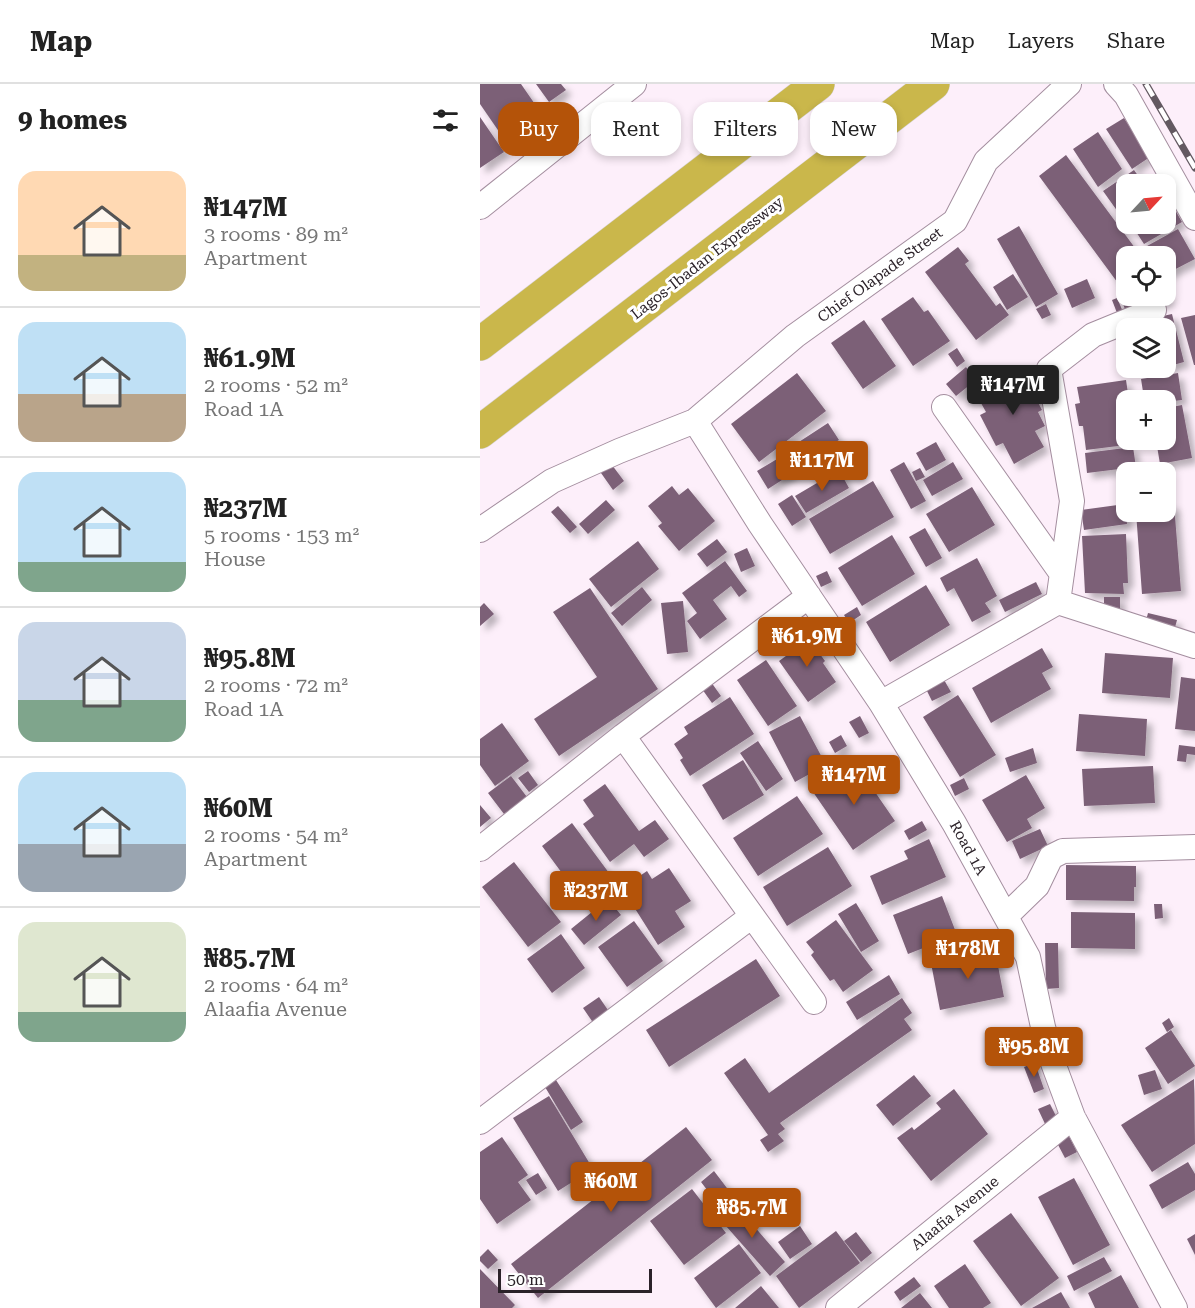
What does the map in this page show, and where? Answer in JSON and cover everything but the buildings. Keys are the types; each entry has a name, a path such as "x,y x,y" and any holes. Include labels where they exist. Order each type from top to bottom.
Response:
{"highway":[{"path":"480,344 818,84"},
{"name":"Lagos-Ibadan Expressway","path":"480,432 933,84"}],"street":[{"path":"480,207 634,84"},
{"name":"Chief Olapade Street","path":"480,530 552,481 695,421 795,336 955,221 986,161 1069,84"},
{"path":"1116,84 1125,95 1195,218"},
{"path":"1058,602 1072,501 1048,369 1093,334 1154,310"},
{"path":"944,407 1062,574"},
{"name":"Road 1A","path":"695,421 881,703 954,823 1006,915 1028,957 1053,1063 1073,1117 1175,1308"},
{"path":"480,849 623,736 809,596"},
{"path":"881,703 1058,602 1195,646"},
{"path":"623,736 814,1002"},
{"path":"1006,915 1037,886 1051,857 1063,851 1195,847"},
{"path":"480,1122 752,916"},
{"name":"Alaafia Avenue","path":"838,1308 1073,1117"}],"railway":[{"path":"1146,84 1195,168"}]}
